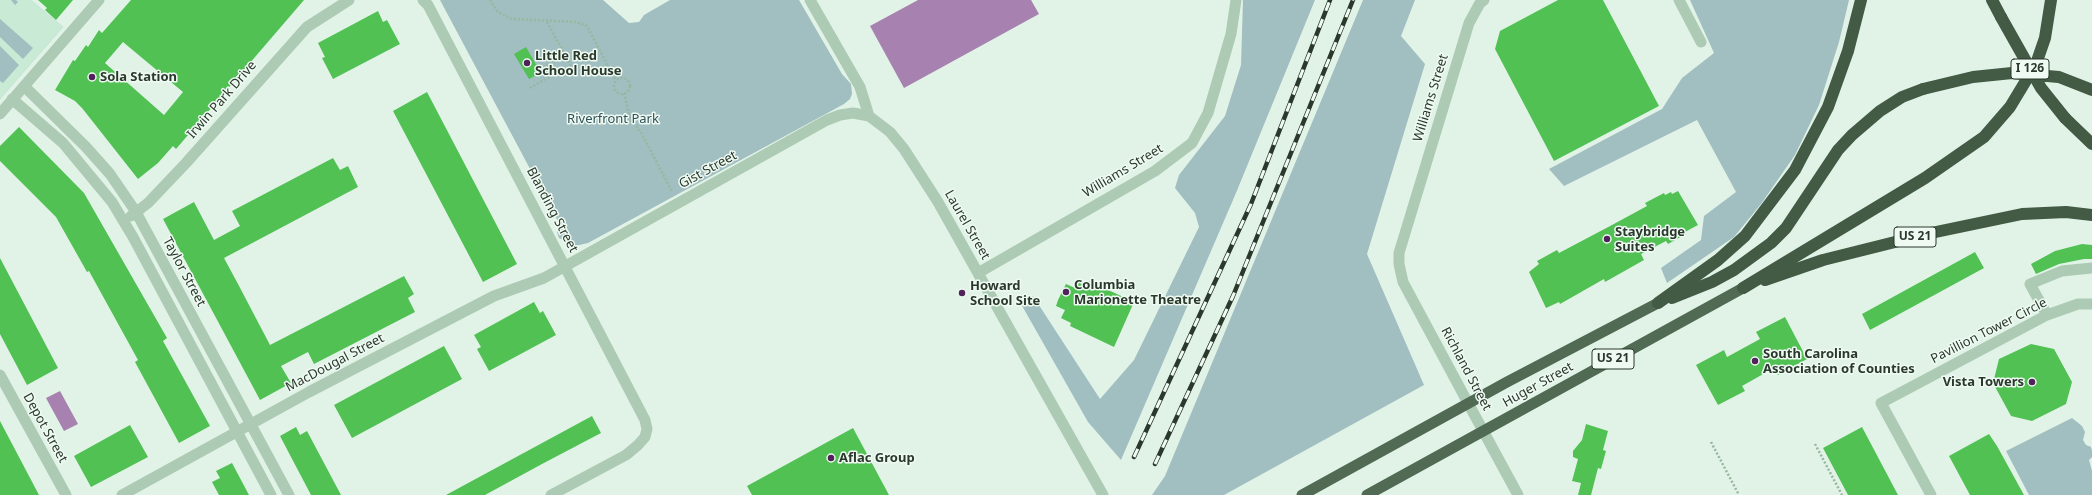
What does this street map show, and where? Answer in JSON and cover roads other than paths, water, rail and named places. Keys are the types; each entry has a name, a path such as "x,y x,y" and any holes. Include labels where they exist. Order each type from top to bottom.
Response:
{"highway":[{"path":"1658,302 1718,260 1745,236 1795,170 1828,107 1848,51 1861,0"},
{"name":"I 126","path":"1992,0 2041,88 2065,118 2092,144"},
{"path":"1743,288 1925,178 1984,137 2010,107 2036,64 2045,38 2051,0"},
{"name":"US 21","path":"1658,302 1712,282 1734,270 1759,252 1786,228 1838,150 1865,123 1902,97 1923,89 1973,77 2012,73 2059,77 2092,90"},
{"name":"US 21","path":"1743,288 1823,260 1939,231 2022,214 2066,212 2092,215"},
{"name":"Huger Street","path":"1367,495 1743,288"},
{"name":"Huger Street","path":"1302,495 1468,403 1658,302"}],"street":[{"path":"0,114 99,0"},
{"name":"Blanding Street","path":"423,0 428,5 645,420 647,429 645,437 626,455 552,495"},
{"path":"810,0 860,87 869,116"},
{"name":"Williams Street","path":"978,272 1155,171 1192,143 1208,114 1231,34 1236,0"},
{"name":"Williams Street","path":"1398,254 1469,22 1480,3 1484,0"},
{"path":"1679,0 1701,42"},
{"name":"Irwin Park Drive","path":"123,220 148,203 186,164 307,27 346,1"},
{"name":"Taylor Street","path":"24,86 86,147 110,174 136,212 289,495"},
{"path":"12,99 50,131 75,157 101,188 123,220 271,495"},
{"name":"Gist Street","path":"565,266 827,120 853,112 869,116"},
{"name":"Laurel Street","path":"869,116 890,132 904,149 938,202 1103,495"},
{"name":"Richland Street","path":"1398,254 1400,273 1403,282 1518,495"},
{"name":"MacDougal Street","path":"122,495 309,392 494,296 544,278 565,266"},
{"path":"2047,315 2030,284 2062,271 2092,268"},
{"name":"Pavillion Tower Circle","path":"1931,495 1881,403 2047,315 2078,304 2092,304"},
{"name":"Depot Street","path":"0,375 66,495"}],"railway":[{"path":"1134,457 1251,204 1330,0"},
{"path":"1155,464 1233,296 1353,0"}],"place":[{"name":"Little Red School House","path":"527,63"},
{"name":"Sola Station","path":"92,77"},
{"name":"Staybridge Suites","path":"1607,239"},
{"name":"Columbia Marionette Theatre","path":"1066,292"},
{"name":"Howard School Site","path":"962,293"},
{"name":"South Carolina Association of Counties","path":"1755,361"},
{"name":"Vista Towers","path":"2032,382"},
{"name":"Aflac Group","path":"831,458"}],"park label":[{"name":"Riverfront Park","path":"613,119"}]}
